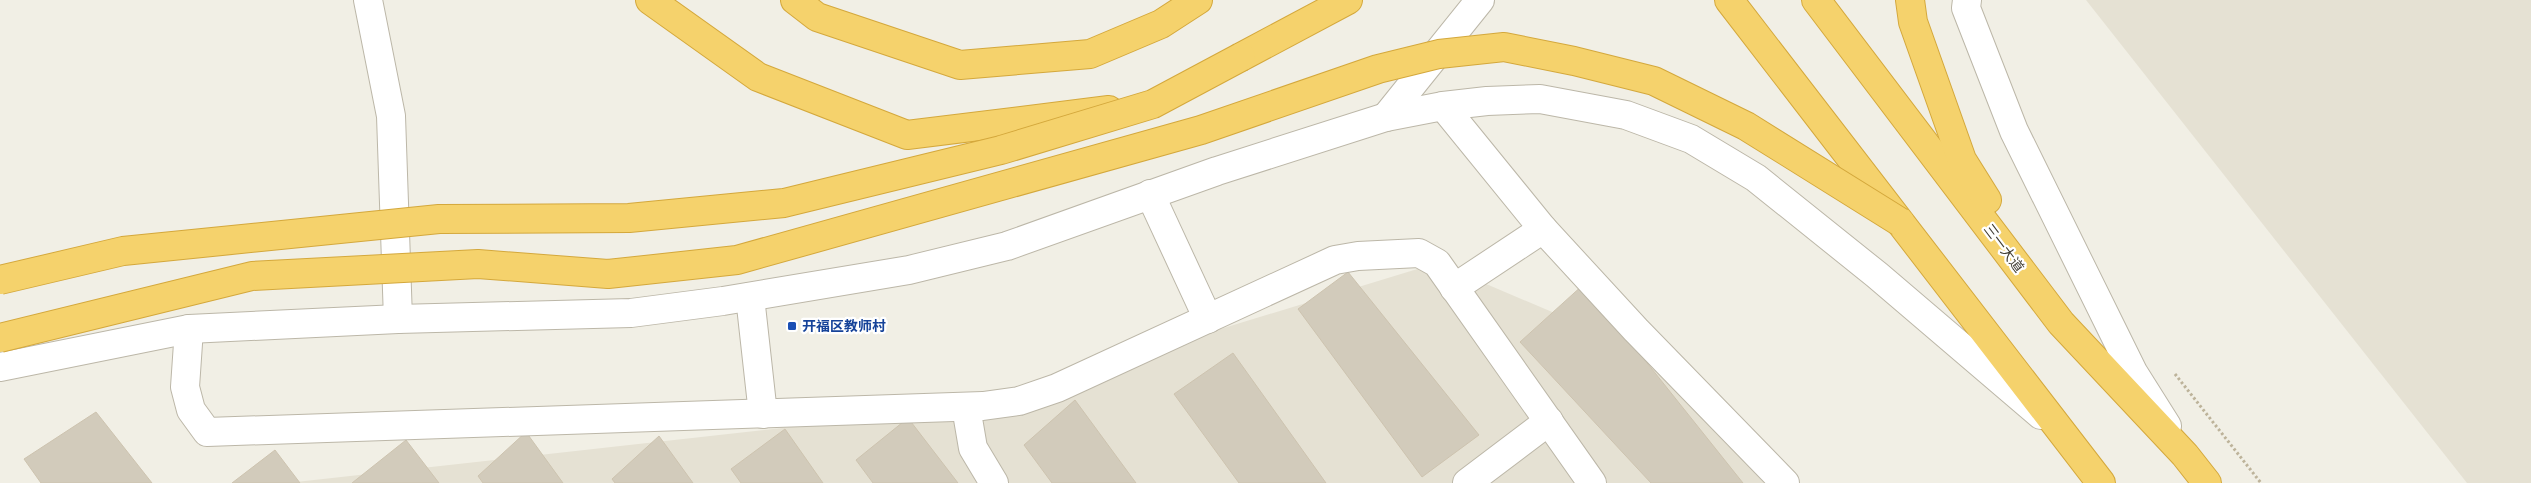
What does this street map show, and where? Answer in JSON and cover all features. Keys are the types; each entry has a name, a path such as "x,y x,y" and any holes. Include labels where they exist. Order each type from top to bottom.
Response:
{"highway":[{"path":"650,0 758,78 907,135 1153,104"},
{"path":"795,0 817,16 960,65 1090,54 1161,24 1198,0"},
{"path":"0,280 123,250 439,219 629,218 784,203 1001,150 1153,104 1348,0"},
{"path":"1729,0 2101,483"},
{"name":"三一大道","path":"1816,0 2061,323 2185,455 2207,483"},
{"path":"1830,0 1858,56"},
{"path":"1910,0 1913,22 1962,160 2061,323"},
{"path":"0,338 252,276 478,264 608,274 736,260 1201,130 1378,69 1439,54 1504,47 1574,60 1654,81 1746,126 1900,222"}],"street":[{"path":"368,0 391,116 398,319"},
{"path":"1386,117 1480,0"},
{"path":"1967,0 1966,8 2014,131 2133,372 2185,455"},
{"path":"0,367 188,329 398,319 631,313 750,297 909,270 1007,246 1150,194 1333,132 1386,117 1443,106 1487,101 1540,99 1626,115 1691,139 1756,178 1876,275 2065,435"},
{"path":"1443,106 1544,229 1636,330 1785,483"},
{"path":"1150,194 1208,319"},
{"path":"1454,288 1544,229"},
{"path":"188,329 185,387 191,410 207,432 966,407 1019,401 1057,388 1334,260 1358,256 1419,253 1437,263 1592,483"},
{"path":"750,297 763,414"},
{"path":"966,407 973,448 994,483"},
{"path":"1467,483 1548,421"}],"path":[{"path":"2173,371 2261,483"}],"shaded area":[{"path":"2086,0 2531,0 2531,483 2467,483"},
{"path":"1437,263 1667,361 1779,483 287,483 962,408"}],"building":[{"path":"1348,272 1479,435 1422,477 1298,309"},
{"path":"1584,284 1743,483 1651,483 1520,342"},
{"path":"1233,353 1326,483 1239,483 1174,394"},
{"path":"1075,400 1136,483 1052,483 1024,445"},
{"path":"96,412 152,483 41,483 24,459"},
{"path":"908,418 958,483 873,483 856,460"},
{"path":"785,429 823,483 741,483 731,469"},
{"path":"526,432 563,483 483,483 478,476"},
{"path":"659,436 693,483 615,483 612,479"},
{"path":"406,440 439,483 352,483"},
{"path":"275,450 300,483 232,483"}],"place":[{"name":"开福区教师村","path":"792,326"}]}
